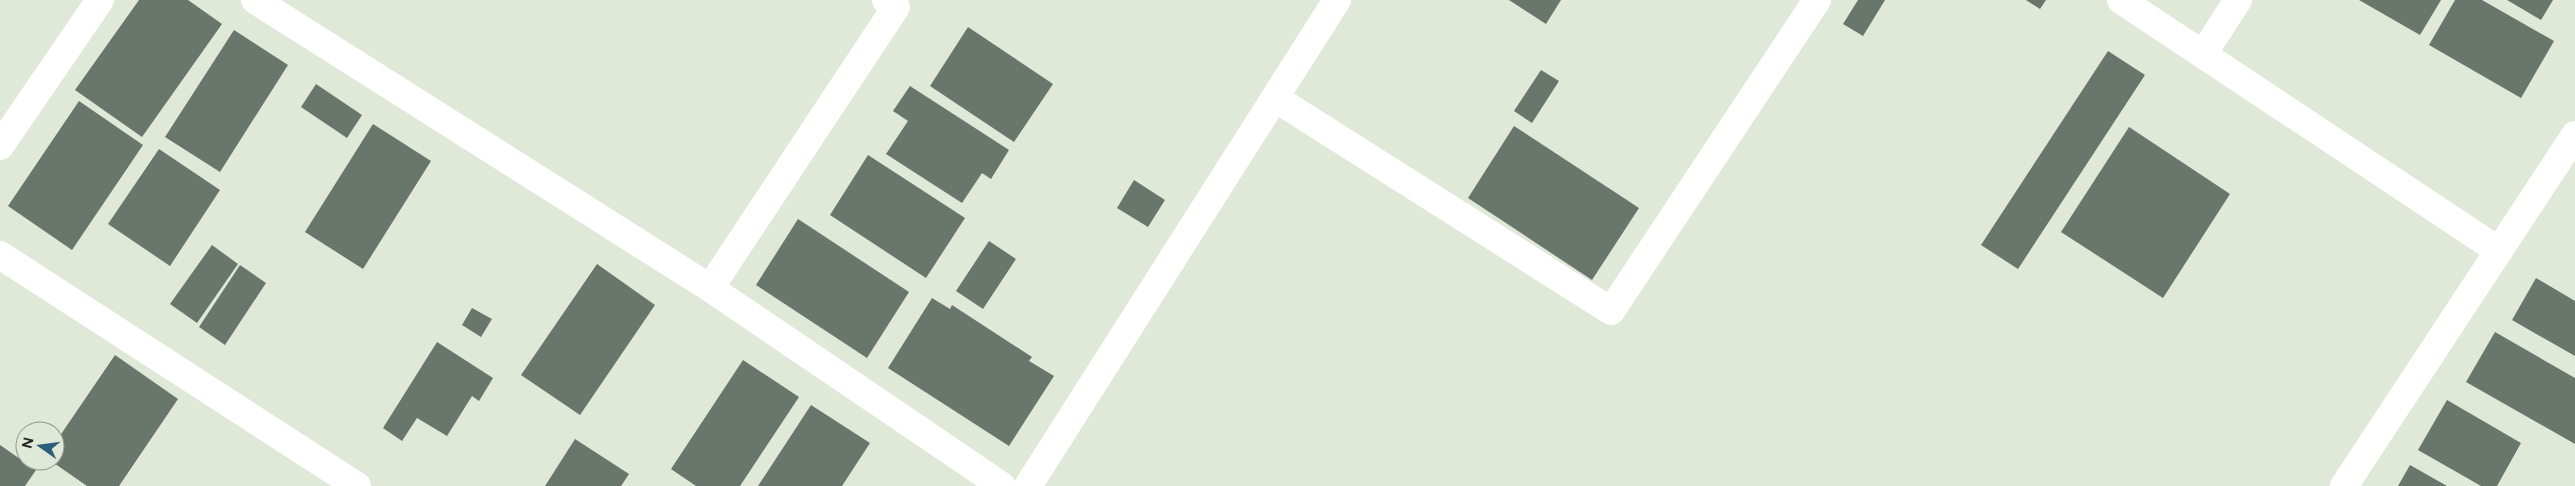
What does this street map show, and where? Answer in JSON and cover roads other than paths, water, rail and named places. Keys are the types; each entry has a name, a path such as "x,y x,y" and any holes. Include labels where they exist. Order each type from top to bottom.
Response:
{"street":[{"path":"0,146 100,0"},
{"path":"255,0 710,288 1002,486"},
{"path":"1028,486 1337,0"},
{"path":"1275,98 1611,311 1817,0"},
{"path":"2121,0 2499,250"},
{"path":"2203,54 2238,0"},
{"path":"710,288 894,2"},
{"path":"2344,486 2575,136"},
{"path":"0,255 356,486"}]}
